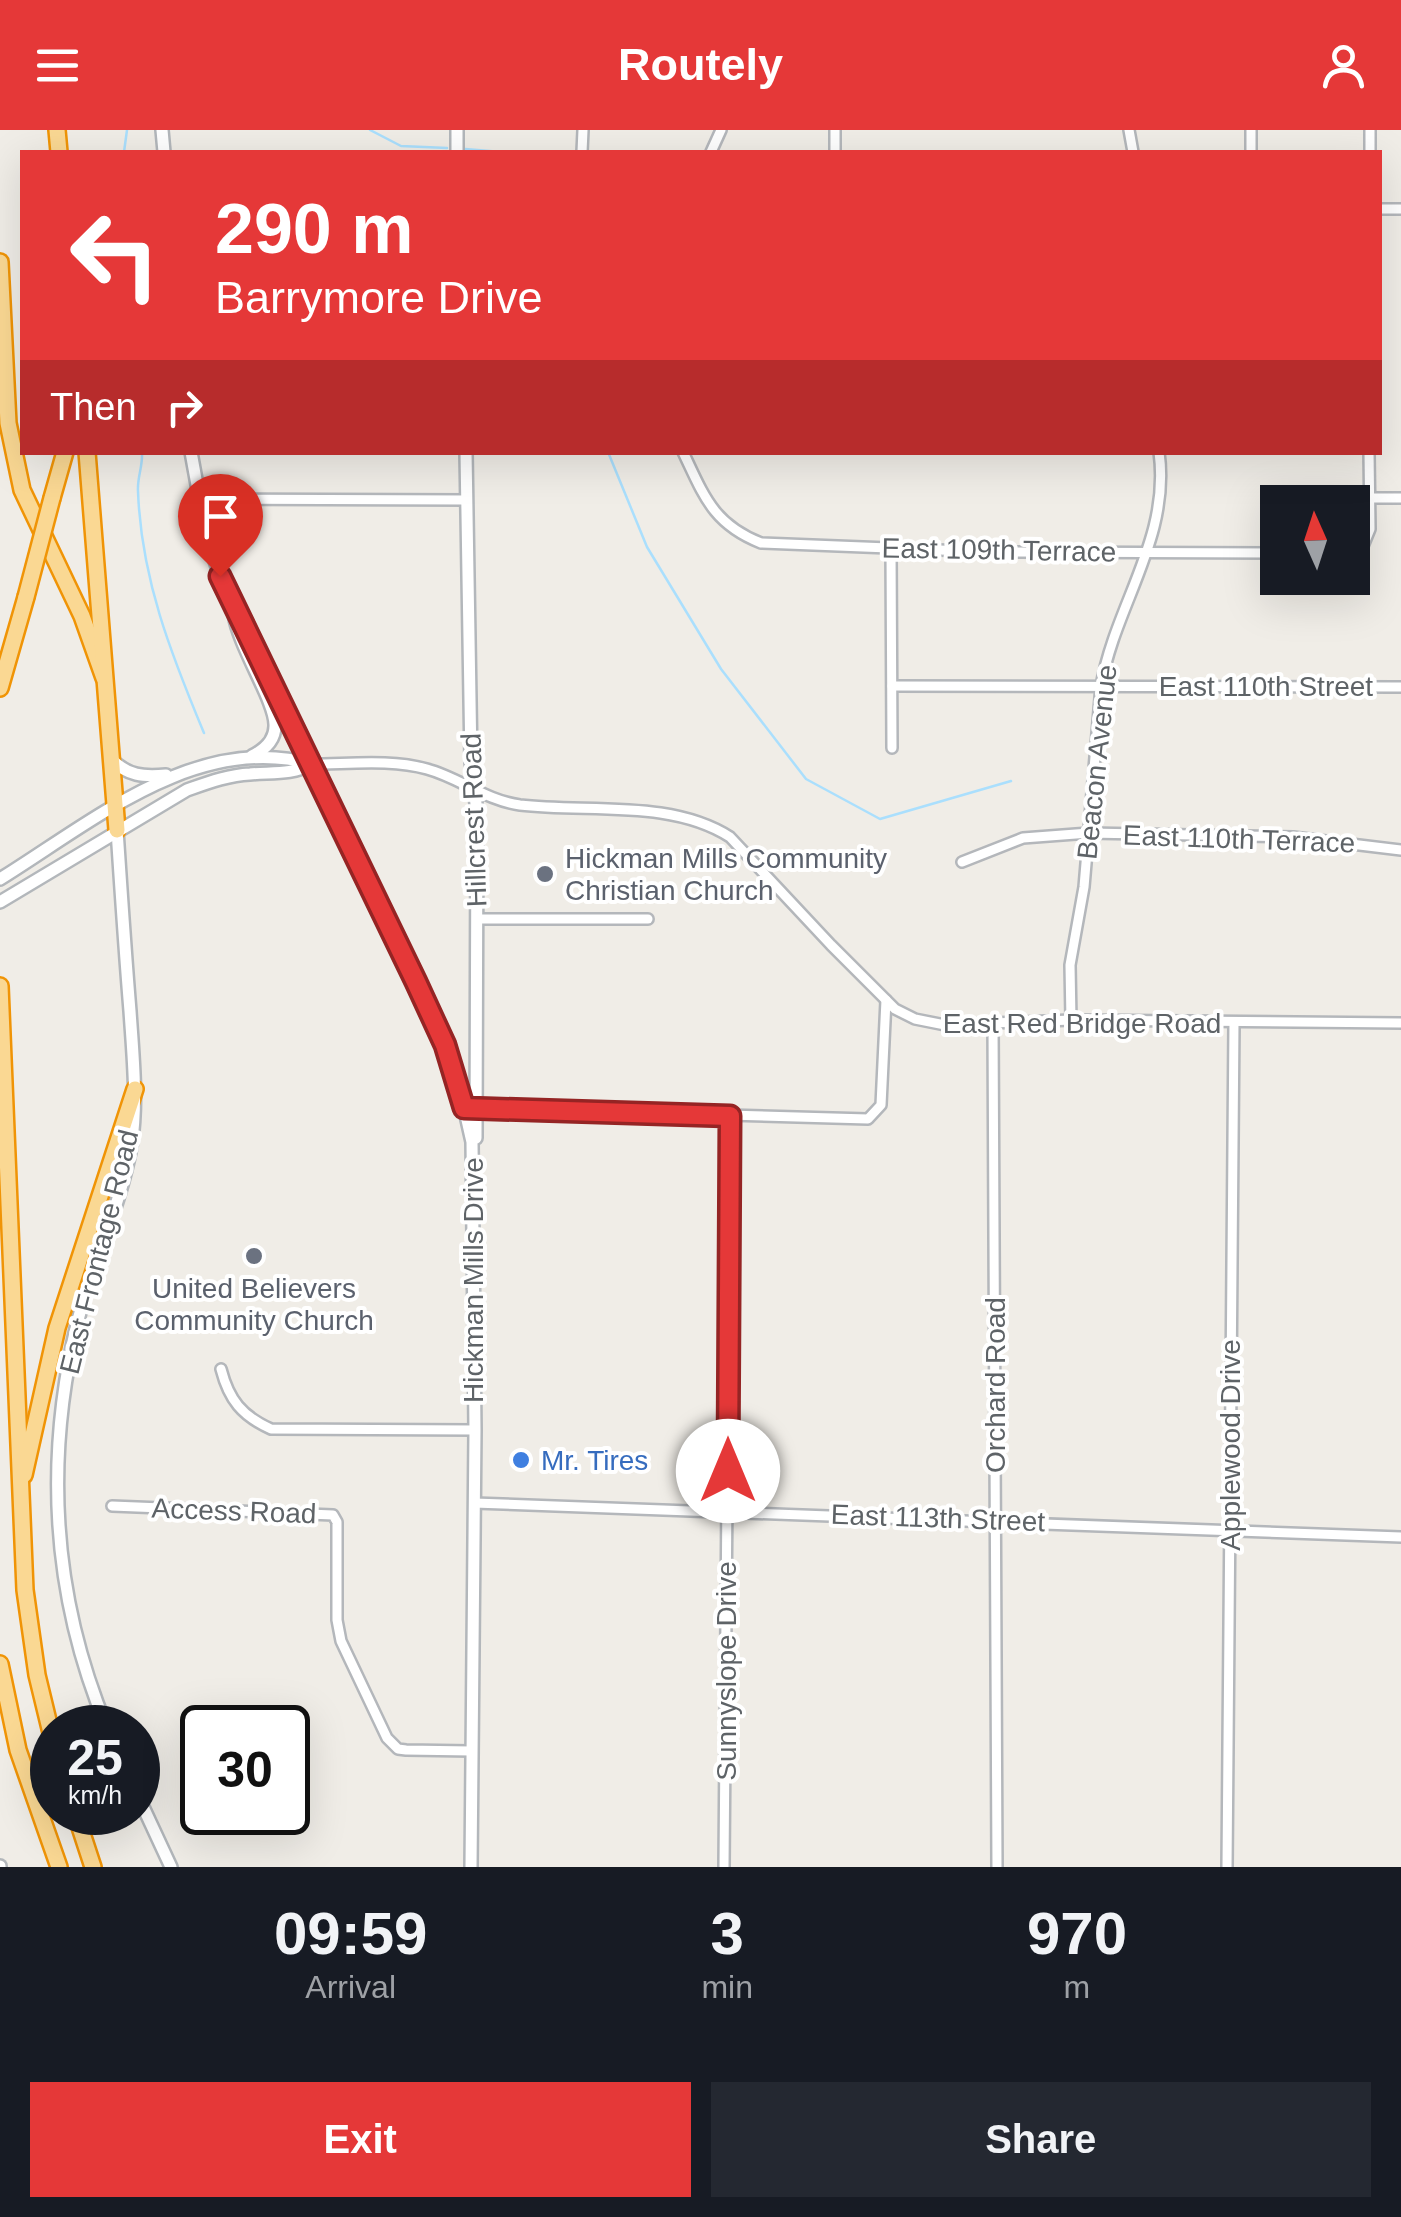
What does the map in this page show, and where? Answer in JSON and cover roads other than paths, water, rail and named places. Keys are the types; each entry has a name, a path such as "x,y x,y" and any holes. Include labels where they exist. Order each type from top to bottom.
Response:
{"highway":[{"path":"0,262 13,455 22,490 82,616 104,678"},
{"path":"0,688 64,455"},
{"path":"87,455 116,830"},
{"path":"0,986 18,1504 24,1590 44,1705"},
{"path":"18,1504 57,1328 135,1090"},
{"path":"0,1664 18,1750 59,1867"},
{"path":"82,1835 93,1867"}],"street":[{"path":"191,455 206,534 232,600 445,1045 470,1108 868,1118 881,1105 886,1000"},
{"name":"Hillcrest Road","path":"466,455 477,919 470,1108 475,1187"},
{"name":"East 109th Terrace","path":"684,455 711,508 725,524 740,535 761,542 890,549 1260,553"},
{"name":"Beacon Avenue","path":"1072,1020 1070,965 1089,832 1101,686 1106,658 1149,552 1161,494 1159,455"},
{"path":"1369,455 1369,485"},
{"path":"1370,498 1401,498"},
{"path":"198,499 467,500"},
{"path":"890,549 892,748"},
{"path":"232,600 240,643 276,722 271,742 245,760"},
{"name":"East 110th Street","path":"892,686 1401,687"},
{"path":"110,758 134,776 176,774"},
{"name":"East Red Bridge Road","path":"0,879 115,808 190,768 245,760 294,759 312,764 422,767 475,792 521,805 640,812 712,825 730,837 886,1000 915,1020 932,1024 1072,1020 1401,1022"},
{"name":"East Red Bridge Road","path":"0,902 187,790 247,774 295,773 312,764"},
{"name":"East Frontage Road","path":"99,1705 71,1625 58,1513 58,1464 68,1369 79,1317 131,1145 135,1090 116,830"},
{"name":"East 110th Terrace","path":"962,862 1023,838 1089,832 1349,841 1401,850"},
{"path":"477,919 648,920"},
{"name":"Applewood Drive","path":"1227,1867 1234,1022"},
{"name":"Orchard Road","path":"993,1023 996,1867"},
{"name":"Sunnyslope Drive","path":"724,1867 730,1116"},
{"name":"Hickman Mills Drive","path":"471,1867 475,1187"},
{"path":"221,1369 237,1408 250,1420 271,1429 475,1430"},
{"name":"East 113th Street","path":"474,1503 1401,1537"},
{"name":"Access Road","path":"112,1506 332,1515 337,1522 337,1620 341,1642 387,1738 398,1749 471,1751"},
{"path":"157,1835 172,1867"}],"waterway":[{"path":"124,150 127,130"},
{"path":"370,130 401,146 447,148"},
{"path":"465,149 477,150"},
{"path":"142,455 138,491 145,554 169,645 204,733"},
{"path":"609,455 647,547 721,669 806,779 880,819 1011,781"}],"place":[{"name":"Hickman Mills Community Christian Church","path":"545,874"},
{"name":"United Believers Community Church","path":"254,1256"},
{"name":"Mr. Tires","path":"521,1460"}]}
